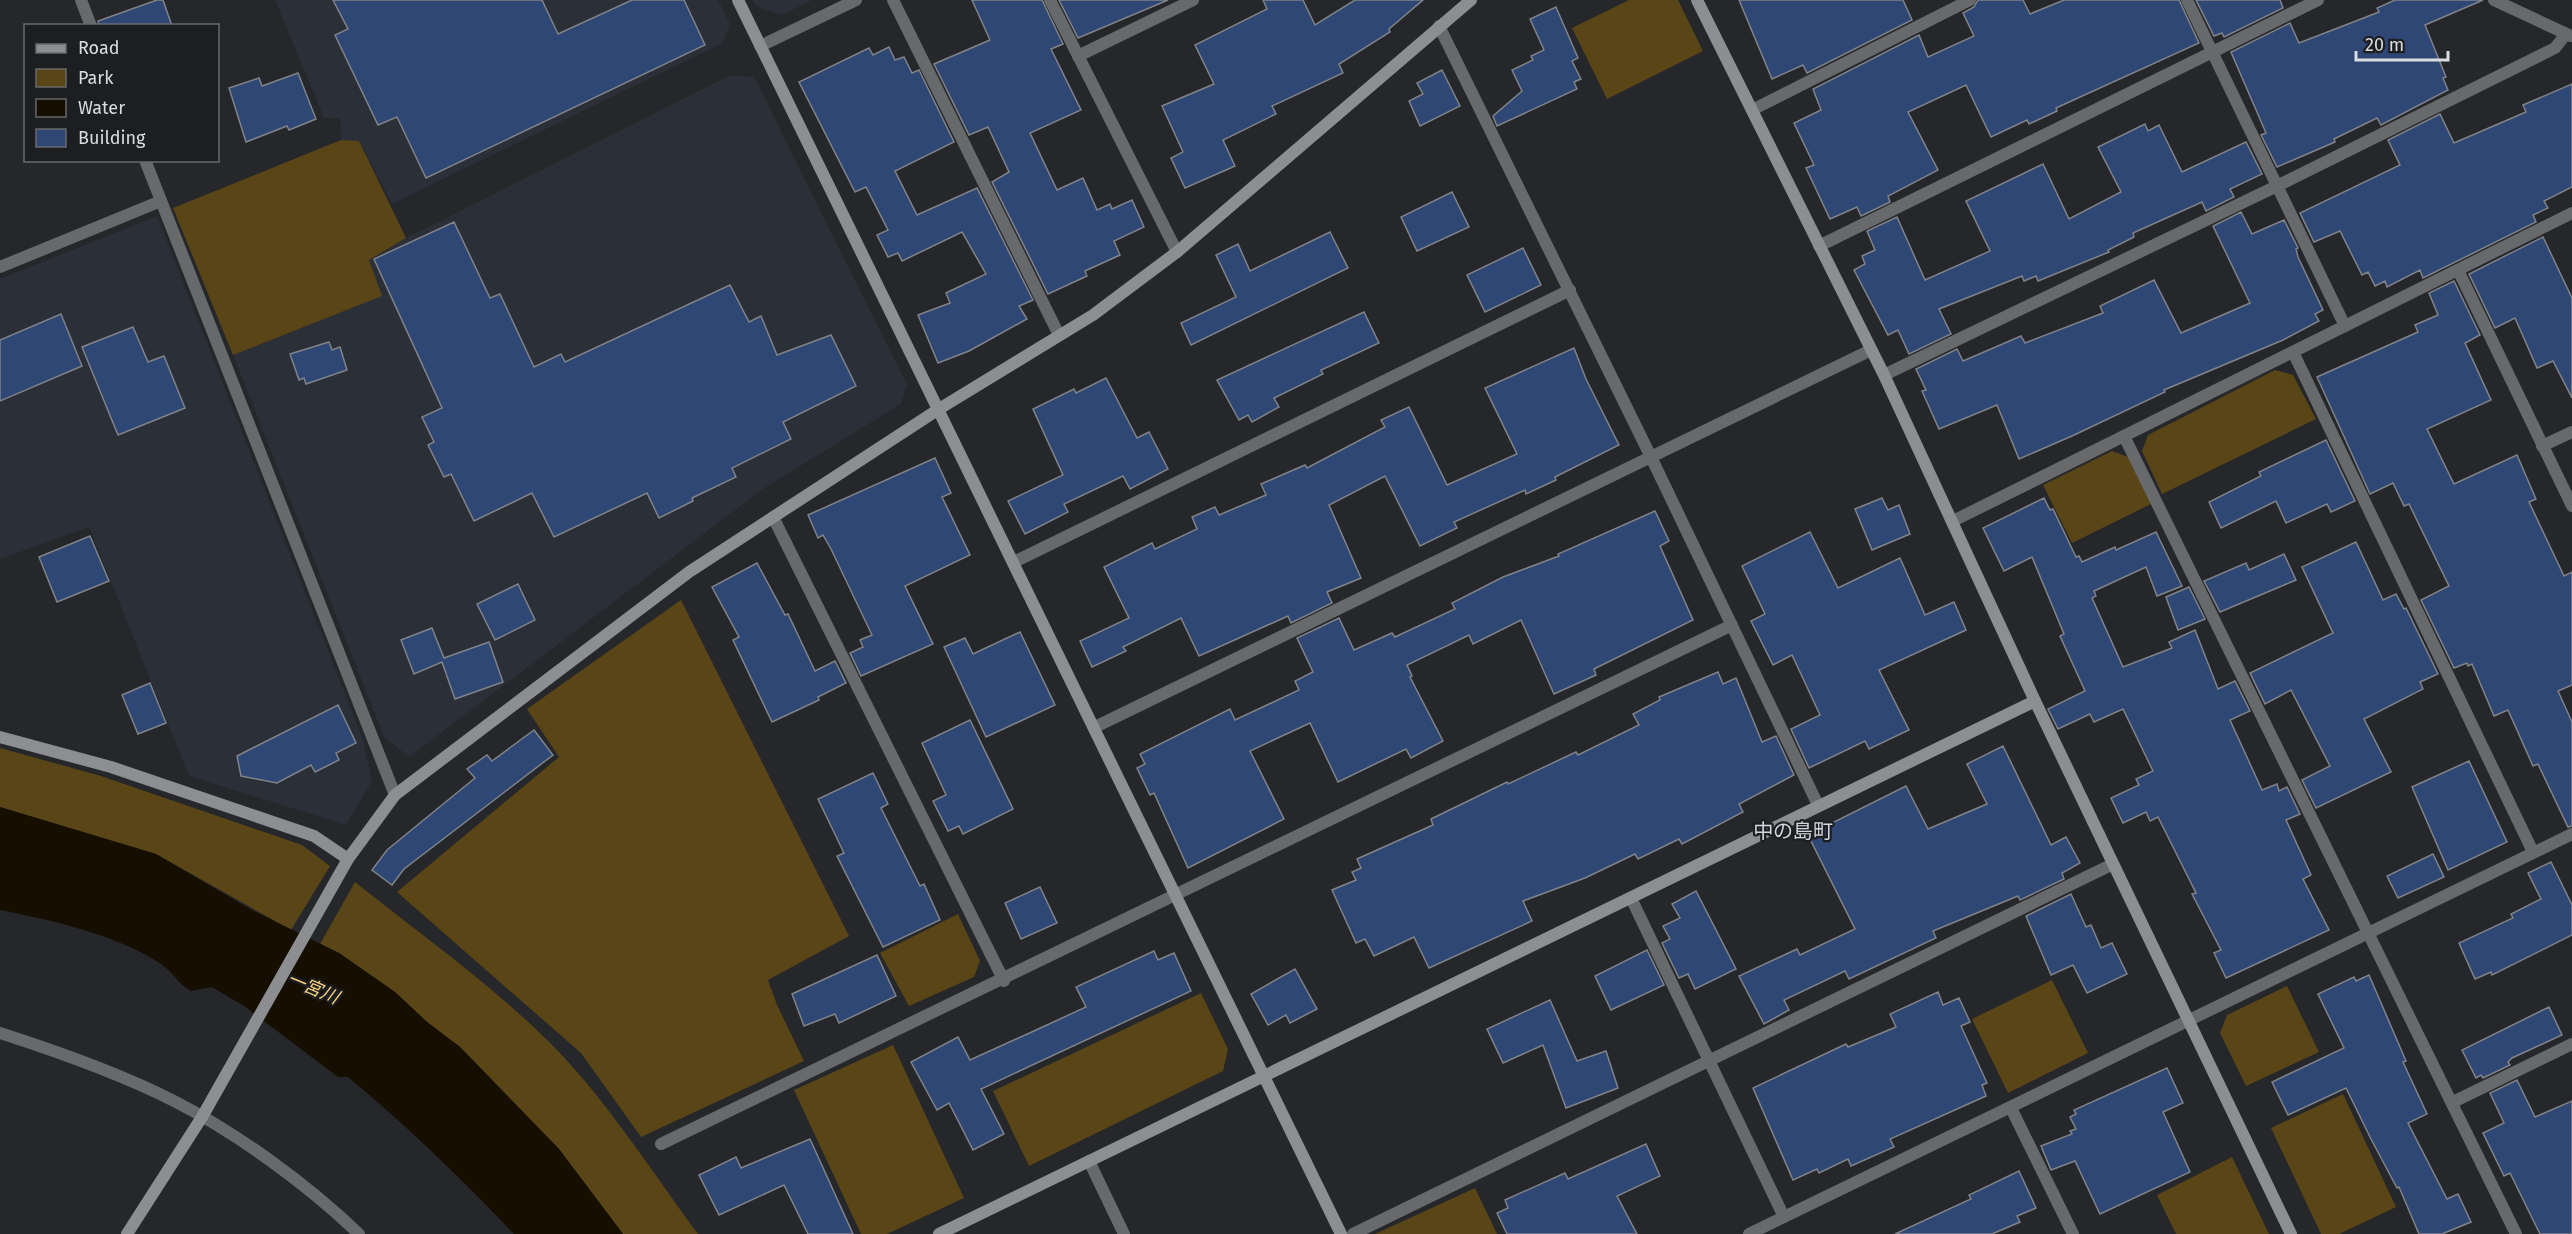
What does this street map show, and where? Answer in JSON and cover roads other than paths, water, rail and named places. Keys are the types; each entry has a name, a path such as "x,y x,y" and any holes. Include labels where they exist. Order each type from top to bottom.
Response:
{"street":[{"path":"81,0 90,24"},
{"path":"738,0 1266,1075 1341,1234"},
{"path":"760,46 856,0"},
{"path":"893,0 1059,335"},
{"path":"1050,0 1177,252"},
{"path":"1078,56 1193,0"},
{"path":"127,1234 225,1079 348,859 395,795 689,572 939,409 1093,315 1177,252 1471,0"},
{"path":"1697,0 1884,375 2035,701 2291,1234"},
{"path":"1752,110 1970,0"},
{"path":"2187,0 2345,326"},
{"path":"1819,246 2318,0"},
{"path":"1884,375 2277,186 2555,48 2569,35 2494,0"},
{"path":"1439,26 1570,290 1818,805"},
{"path":"146,162 395,795"},
{"path":"0,267 161,201"},
{"path":"1953,521 2572,213"},
{"path":"2458,270 2572,506"},
{"path":"1014,562 1570,290"},
{"path":"1095,727 1871,350"},
{"path":"2293,352 2533,852"},
{"path":"2542,446 2572,432"},
{"path":"2124,436 2370,932 2516,1234"},
{"path":"773,517 1004,981"},
{"path":"661,1144 1004,981 1177,894 1732,625"},
{"path":"939,1234 2035,701"},
{"path":"0,737 111,767 292,828 314,836 348,859"},
{"path":"1749,1234 2572,834"},
{"path":"1353,1234 2113,864"},
{"path":"1631,898 1784,1217"},
{"path":"0,1033 61,1052 173,1101 202,1117 282,1170 359,1234"},
{"path":"2453,1102 2572,1044"},
{"path":"2011,1108 2073,1234"},
{"path":"1089,1161 1124,1234"}],"water":[{"name":"一宮川","path":"0,807 156,854 252,910 339,953 395,992 427,1022 460,1047 559,1149 623,1234 514,1234 433,1153 348,1077 338,1077 244,1006 212,987 191,991 161,964 105,937 62,924 0,910"}],"district":[{"name":"中の島町","path":"1793,831"}]}
